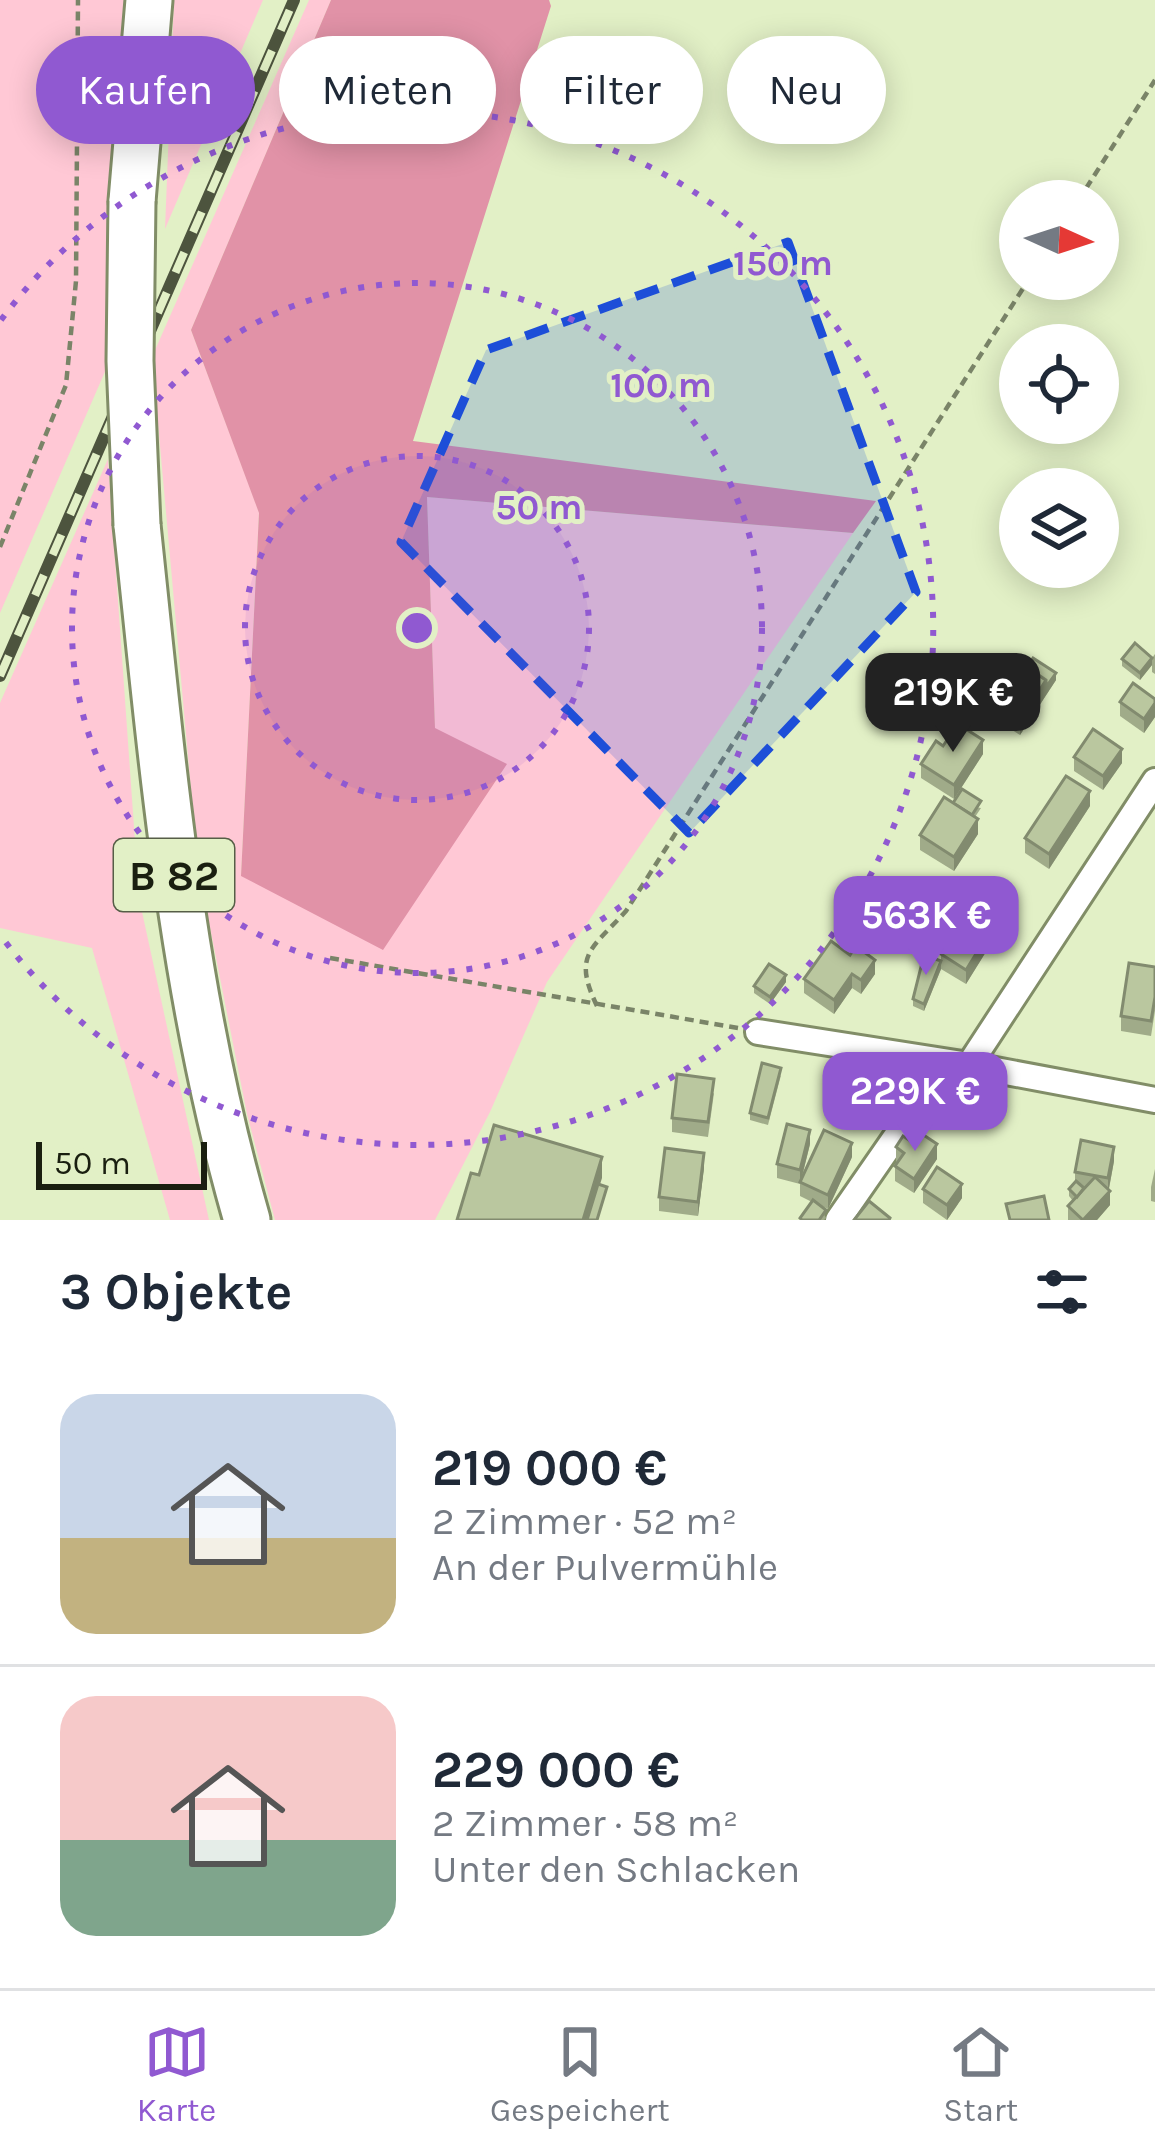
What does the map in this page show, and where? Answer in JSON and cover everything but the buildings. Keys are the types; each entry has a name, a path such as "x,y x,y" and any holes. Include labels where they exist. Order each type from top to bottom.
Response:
{"highway":[{"name":"B 82","path":"148,0 132,201 130,361 137,525 174,873 201,1038 247,1220"}],"street":[{"path":"838,1220 922,1099 969,1065 1155,781"},
{"path":"758,1032 1155,1100"}],"path":[{"path":"0,547 66,385 76,281 78,0"},
{"path":"1091,180 1155,80"},
{"path":"597,1006 584,978 587,955 626,911 1016,300"},
{"path":"330,958 758,1032"}],"highlighted area":[{"path":"788,242 916,592 689,833 401,542 486,350"}],"shaded area":[{"path":"0,0 126,0 122,36 36,36 36,144 114,144 107,367 0,613"},
{"path":"174,0 263,0 248,36 173,36"},
{"path":"309,0 331,0 316,36 293,36"},
{"path":"331,0 549,0 551,6 541,36 520,36 520,104 413,441 876,501 853,533 427,497 435,728 507,764 383,950 241,876 259,513 191,330 279,123 279,144 496,144 496,36 316,36"},
{"path":"279,68 279,123 191,330 259,512 241,876 435,729 427,497 853,533 547,982 490,1112 435,1220 275,1220 247,1114 198,867 152,357 246,144 255,144 255,123"},
{"path":"168,144 201,144 165,229"},
{"path":"108,459 139,898 209,1220 170,1220 92,948 0,928 0,703"}],"railway":[{"path":"0,676 294,0"}]}
